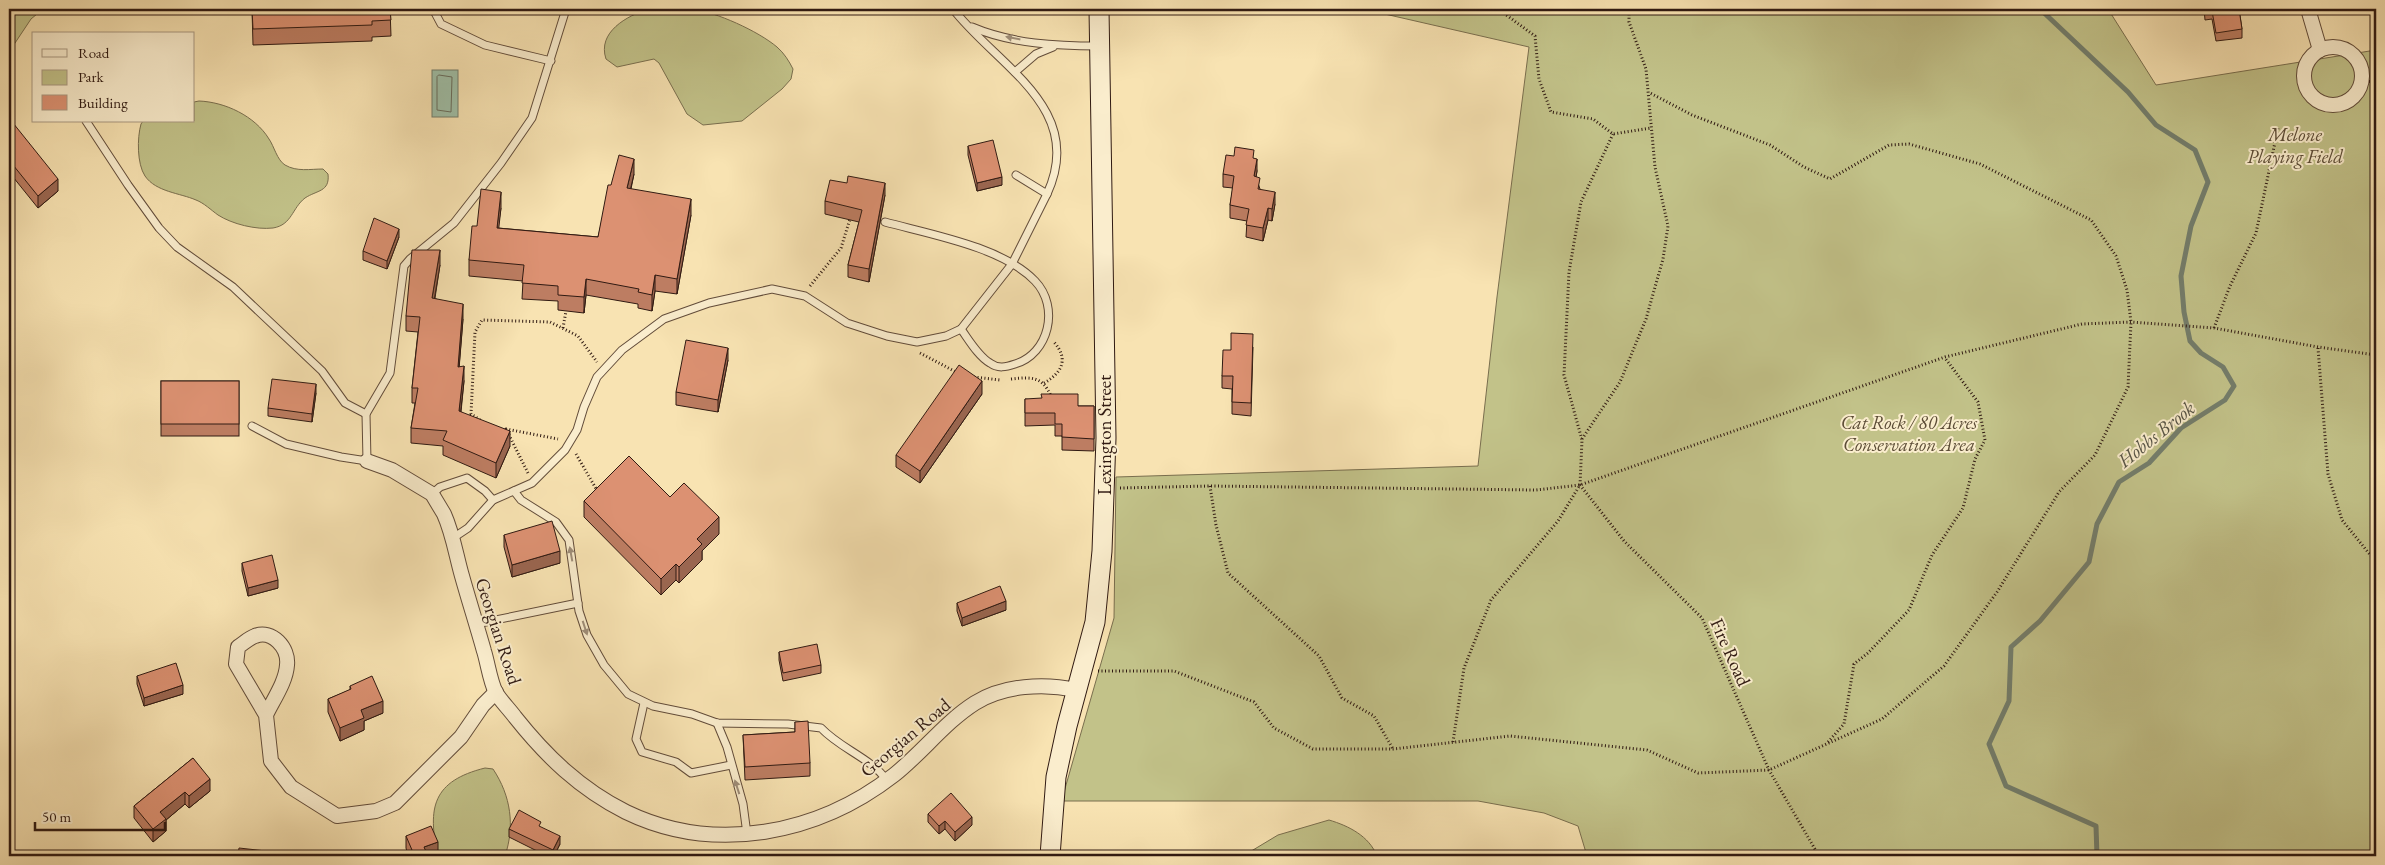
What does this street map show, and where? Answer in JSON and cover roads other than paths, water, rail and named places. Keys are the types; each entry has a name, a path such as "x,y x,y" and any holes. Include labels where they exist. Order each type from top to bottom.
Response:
{"street":[{"name":"Lexington Street","path":"1050,856 1056,777 1098,603 1105,487 1099,9"},
{"path":"2308,9 2320,50"},
{"path":"2339,48 2348,52 2357,62 2362,72 2362,81 2356,93 2349,100 2341,104 2330,105 2314,98 2308,91 2304,73 2313,56 2320,50 2339,48"},
{"name":"Georgian Road","path":"367,461 392,470 432,494 444,514 453,538 496,692 527,732 560,768 584,787 612,804 647,821 675,829 706,834 747,835 813,821 842,808 887,780 959,715 982,699 1023,688 1047,686 1076,690"},
{"path":"266,715 281,685 288,664 282,645 270,635 256,635 238,647 236,664 266,715 271,761 291,787 337,816 376,811 395,803 461,737 482,705 496,692"}],"lane":[{"path":"433,9 440,24 485,45 551,61"},
{"path":"252,426 286,444 367,461 366,414 390,373 404,266 454,223 501,163 532,118 566,9"},
{"path":"453,538 468,528 493,500 532,483 564,450 577,430 596,377 622,350 664,319 709,303 772,289 805,296 847,323 887,336 917,342 946,336 960,329 1012,264 1047,194 1058,163 1055,136 1041,103 1015,72 953,9"},
{"path":"967,25 996,35 1060,46 1099,46"},
{"path":"1015,72 1042,50 1060,46"},
{"path":"87,122 159,228 177,247 233,287 322,371 345,403 366,414"},
{"path":"1016,176 1047,194"},
{"path":"885,222 978,247 1012,264 1035,280 1043,292 1048,307 1049,321 1045,338 1031,356 1022,362 999,368 989,363 960,329"},
{"path":"432,494 440,487 468,478 493,500"},
{"path":"514,491 521,500 556,522 569,540 578,603 587,636 595,652 628,694 644,703 692,714 717,723 788,724 821,728 830,738 872,764 887,780"},
{"path":"476,624 578,603"},
{"path":"644,703 636,736 636,743 640,750 646,754 676,762 691,774 731,765"},
{"path":"717,723 724,738 743,804 747,835"}],"water":[{"path":"432,70 458,70 458,117 432,117"}],"waterway":[{"name":"Hobbs Brook","path":"2040,9 2128,92 2156,125 2195,150 2208,182 2191,226 2181,276 2184,312 2190,341 2201,353 2223,367 2234,386 2225,400 2181,428 2149,463 2119,482 2097,524 2089,562 2040,621 2011,647 2009,701 1989,744 2006,786 2096,826 2097,856"}],"park label":[{"name":"Melone Playing Field","path":"2295,145"},
{"name":"Cat Rock / 80 Acres Conservation Area","path":"1909,433"}]}
